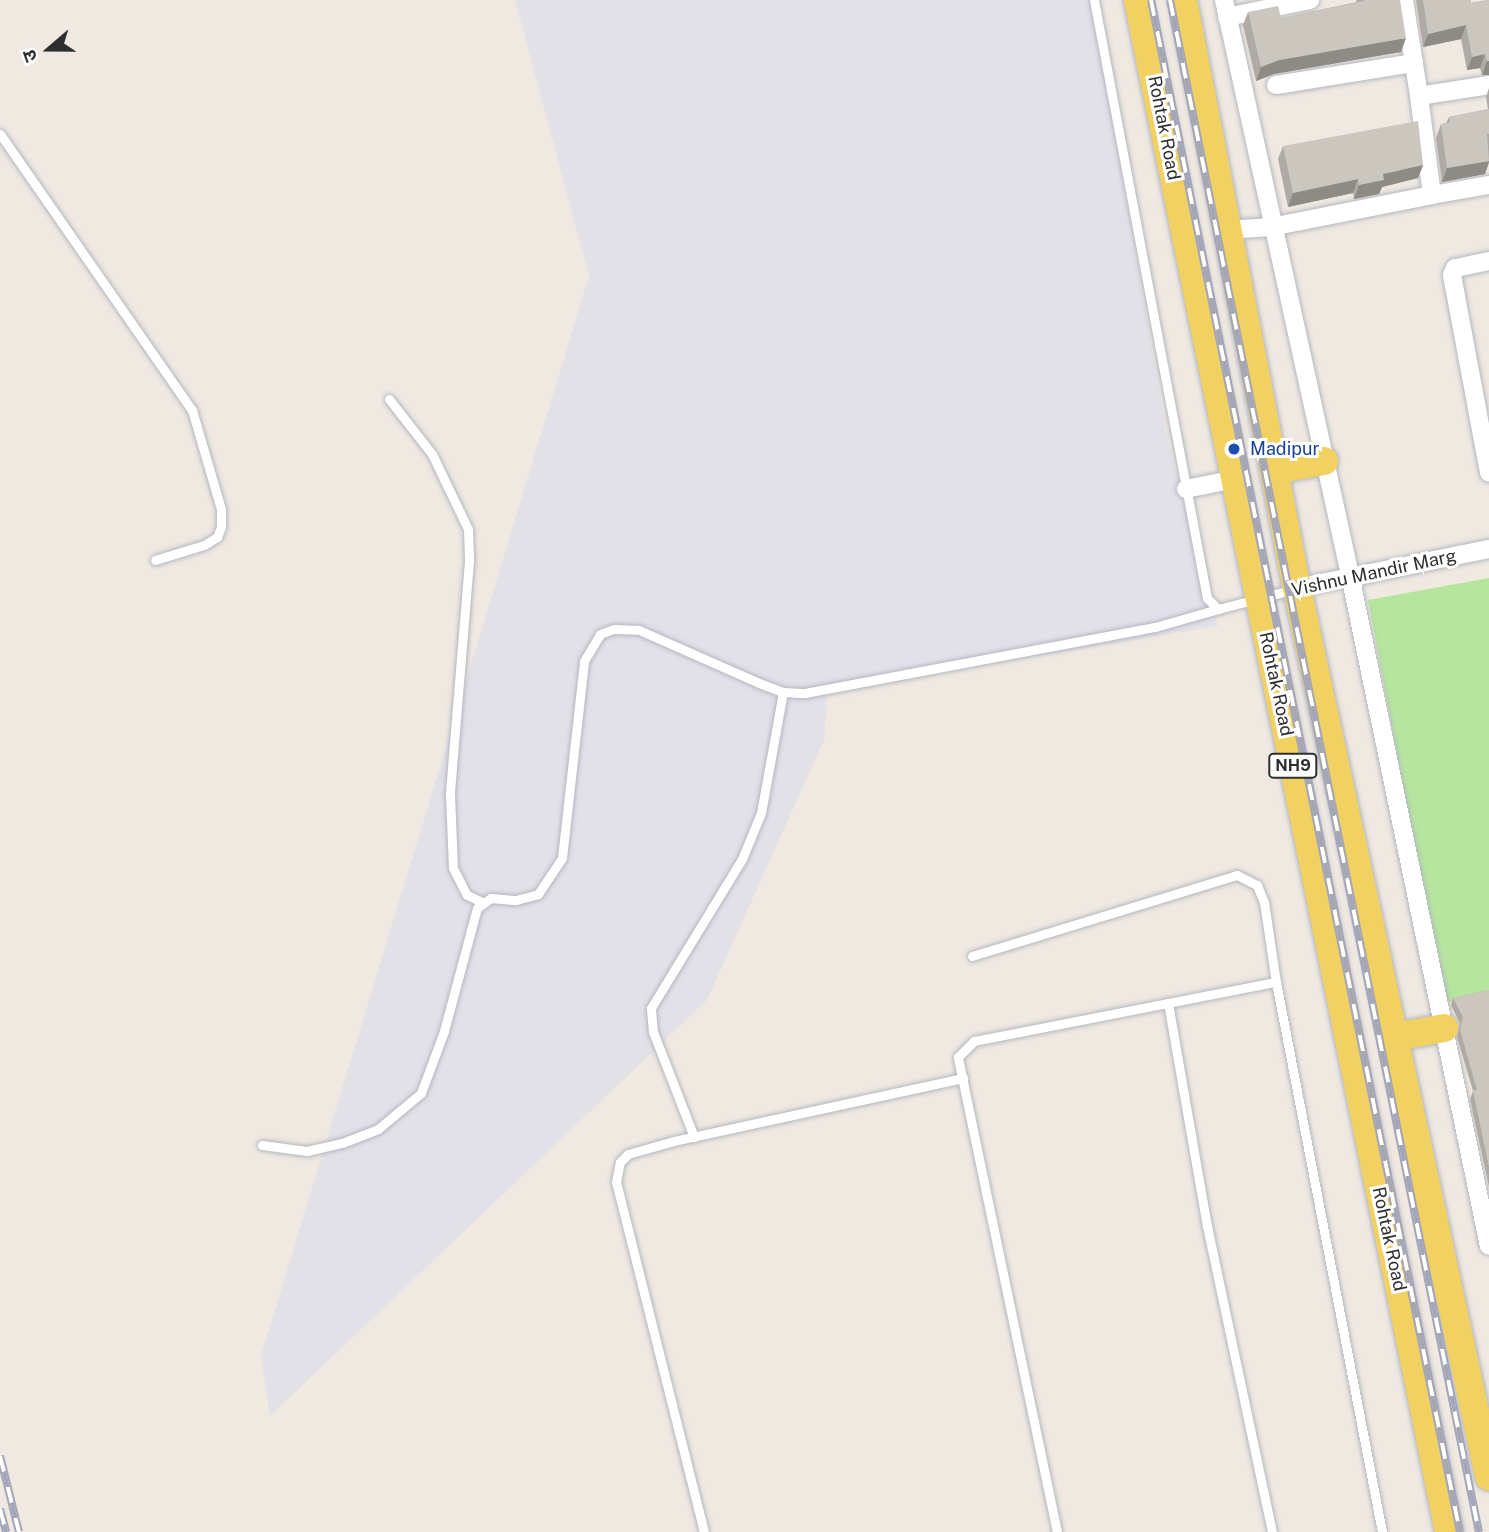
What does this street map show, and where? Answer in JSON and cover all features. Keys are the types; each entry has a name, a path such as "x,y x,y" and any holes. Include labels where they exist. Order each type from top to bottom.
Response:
{"main road":[{"name":"Rohtak Road","path":"1138,0 1449,1532"},
{"name":"NH9","path":"1183,0 1297,588 1489,1476"},
{"path":"1274,470 1324,461"},
{"path":"1394,1037 1444,1028"}],"street":[{"path":"1310,0 1225,8 1271,227 1350,575 1489,1245"},
{"path":"1404,0 1432,195"},
{"path":"1276,85 1414,62"},
{"path":"1419,96 1489,85"},
{"path":"1227,230 1271,227 1489,186"},
{"path":"1489,261 1455,268 1452,275 1489,473"},
{"path":"1186,489 1235,479"},
{"name":"Vishnu Mandir Marg","path":"1297,588 1350,575 1489,549"}],"lane":[{"path":"1094,0 1207,598 1218,610"},
{"path":"0,134 176,384 199,427 220,509 221,527 217,537 204,545 155,560"},
{"path":"389,398 432,454 468,529 469,561 450,807 453,868 467,895 482,901 538,894 562,858 584,661 600,634 614,629 639,630 783,692 761,813 742,859 651,1008 653,1032 694,1137"},
{"name":"Vishnu Mandir Marg","path":"783,692 805,693 1074,642 1218,610 1297,588"},
{"path":"972,956 1237,875 1257,884 1264,902 1276,982 1382,1532"},
{"path":"261,1144 307,1151 342,1143 378,1129 421,1093 482,901"},
{"path":"1057,1532 958,1057 974,1041 1276,982"},
{"path":"1168,1003 1207,1226 1272,1532"},
{"path":"704,1532 615,1170 628,1154 963,1078"}],"shaded area":[{"path":"515,0 1093,0 1167,438 1218,626 828,691 824,740 707,1000 270,1416 261,1356 589,276"}],"green space":[{"path":"1489,578 1489,994 1444,1003 1368,600"}],"building":[{"path":"1364,0 1400,0 1406,38 1279,60 1261,67 1248,12 1278,6 1281,18"},
{"path":"1423,0 1471,0 1471,3 1489,0 1489,61 1485,54 1472,57 1466,25 1428,34"},
{"path":"1489,109 1489,161 1447,168 1441,124 1450,122 1449,117"},
{"path":"1418,121 1423,165 1383,174 1384,180 1359,185 1358,179 1293,193 1283,146"},
{"path":"1489,990 1489,1167 1473,1091 1477,1090 1460,1030 1463,1017 1453,998"}],"railway":[{"path":"1151,0 1460,1532"},
{"path":"1170,0 1479,1532"},
{"path":"0,1456 19,1532"},
{"path":"0,1509 6,1532"}],"place":[{"name":"Madipur","path":"1234,449"}]}
